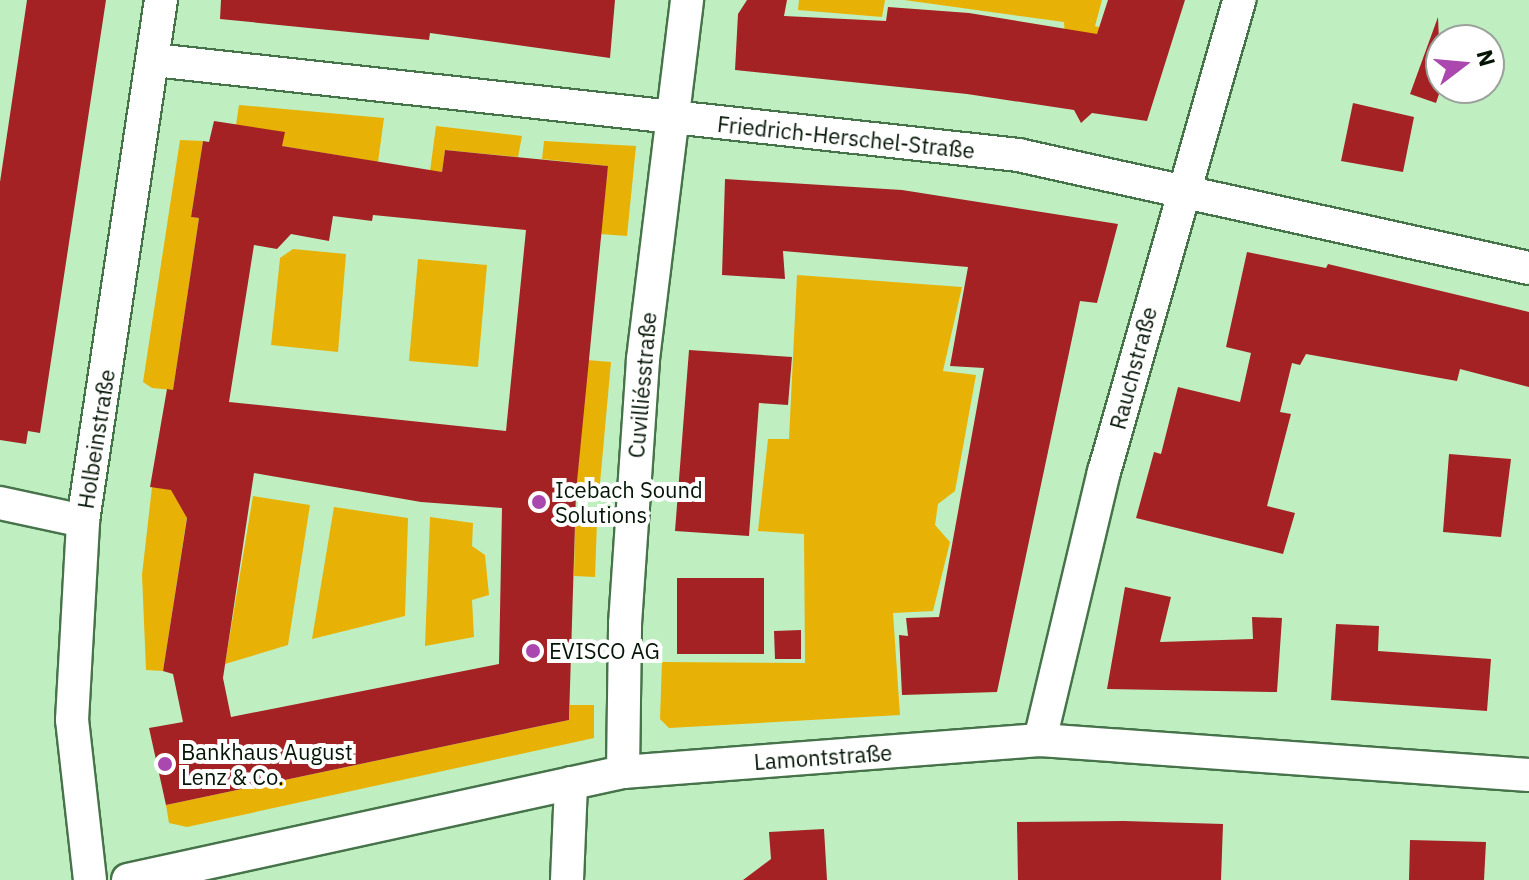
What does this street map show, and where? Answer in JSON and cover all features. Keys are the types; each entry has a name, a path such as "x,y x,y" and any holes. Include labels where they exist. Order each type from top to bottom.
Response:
{"street":[{"name":"Holbeinstraße","path":"90,880 72,720 83,521 161,0"},
{"name":"Cuvilliésstraße","path":"623,772 625,624 643,359 687,0"},
{"name":"Rauchstraße","path":"1040,740 1104,472 1181,190 1239,0"},
{"name":"Friedrich-Herschel-Straße","path":"154,60 1018,155 1529,268"},
{"path":"0,503 83,521"},
{"name":"Lamontstraße","path":"128,880 623,772 1040,740 1529,775"},
{"path":"567,880 571,783"}],"shaded area":[{"path":"799,0 885,0 882,17 798,10"},
{"path":"904,0 1102,0 1095,26 1115,32 1065,37 1064,22"},
{"path":"239,105 384,118 378,162 282,146 236,125"},
{"path":"436,126 522,136 518,157 445,150 442,172 430,171"},
{"path":"180,140 203,141 191,217 199,218 173,390 152,388 143,382"},
{"path":"544,141 636,146 627,236 600,234 608,166 542,159"},
{"path":"293,249 346,254 338,352 271,345 280,258"},
{"path":"418,259 487,265 478,367 409,361"},
{"path":"797,275 962,287 943,371 976,375 955,491 938,504 935,525 950,542 933,611 893,613 900,715 669,728 660,719 662,662 805,663 804,534 758,531 768,439 789,439"},
{"path":"587,360 611,362 599,494 576,492"},
{"path":"152,487 175,490 180,506 188,510 163,671 146,670 142,575"},
{"path":"253,496 310,505 288,645 225,664"},
{"path":"334,507 408,518 405,616 312,639"},
{"path":"430,517 473,523 472,546 485,555 489,595 472,600 474,637 425,646"},
{"path":"575,520 597,521 595,577 574,576"},
{"path":"570,705 594,705 594,738 187,827 169,823 166,805 569,720"}],"building":[{"path":"27,0 106,0 40,433 28,431 26,444 0,440 0,182"},
{"path":"221,0 615,0 610,58 430,33 429,40 220,19"},
{"path":"747,0 787,0 784,16 886,21 888,7 969,13 1097,34 1108,0 1185,0 1147,121 1092,113 1081,123 1074,110 967,94 735,70 738,14"},
{"path":"1425,53 1425,99 1410,94"},
{"path":"1353,103 1414,117 1403,172 1341,161"},
{"path":"214,121 285,132 282,146 442,172 445,150 608,166 576,492 569,720 166,805 149,728 183,722 173,674 163,671 187,518 171,490 150,487 167,389 173,390 199,218 191,217 203,141 209,142","holes":["373,215 526,230 506,431 229,402 254,245 277,249 291,234 329,241 333,216 372,221","254,473 421,502 502,508 499,664 231,717 223,678"]},
{"path":"725,179 902,190 1118,224 1097,303 1080,301 997,692 902,695 899,635 908,636 906,618 939,617 984,368 950,366 968,267 783,251 785,279 722,275"},
{"path":"1247,252 1326,268 1328,264 1529,312 1529,387 1460,369 1457,381 1306,354 1300,365 1292,363 1280,412 1291,414 1267,506 1295,513 1283,554 1136,518 1154,452 1161,454 1178,387 1240,402 1251,353 1226,347"},
{"path":"689,350 792,357 788,405 759,403 749,536 675,531"},
{"path":"1449,454 1511,459 1501,537 1443,532"},
{"path":"677,578 764,578 764,654 677,654"},
{"path":"1125,587 1171,597 1160,642 1253,639 1252,617 1282,618 1277,692 1107,689"},
{"path":"1336,624 1379,626 1378,651 1491,659 1487,711 1331,700"},
{"path":"801,630 801,659 775,659 774,631"},
{"path":"1017,822 1223,824 1221,880 1018,880"},
{"path":"824,829 827,880 743,880 771,859 769,832"},
{"path":"1410,840 1486,842 1484,880 1409,880"}],"place":[{"name":"Icebach Sound Solutions","path":"539,502"},
{"name":"EVISCO AG","path":"533,651"},
{"name":"Bankhaus August Lenz & Co.","path":"165,764"}]}
